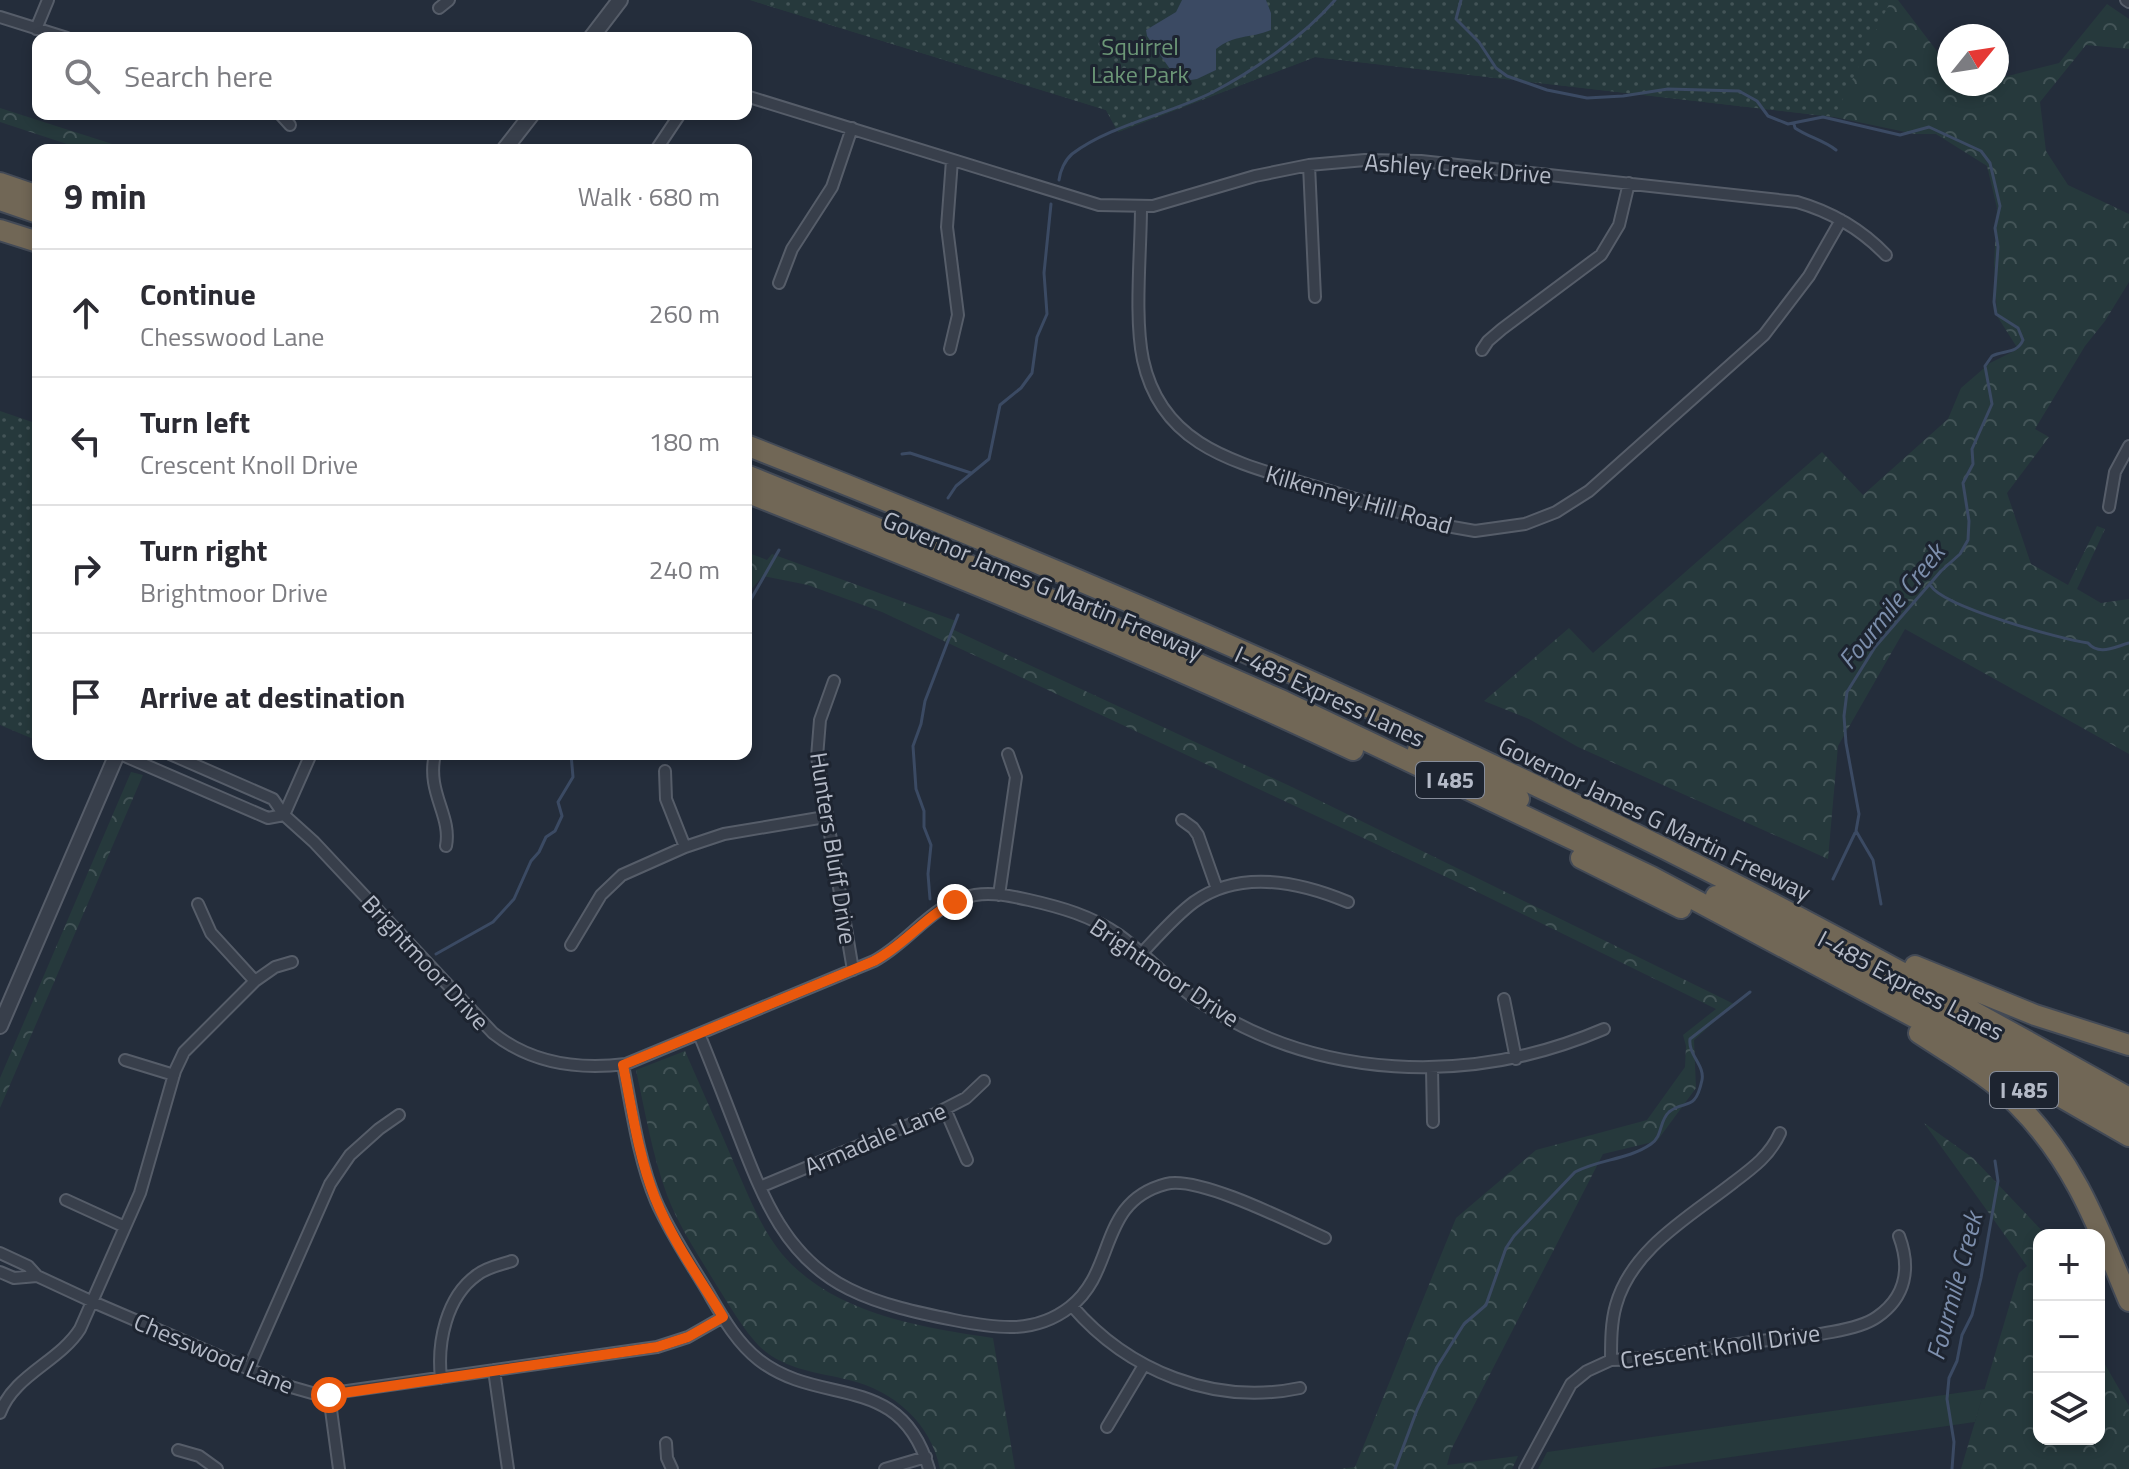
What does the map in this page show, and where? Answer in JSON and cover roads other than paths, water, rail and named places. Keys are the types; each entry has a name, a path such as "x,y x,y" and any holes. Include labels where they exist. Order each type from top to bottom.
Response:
{"highway":[{"path":"0,186 32,199"},
{"path":"0,200 32,201"},
{"path":"0,216 32,226"},
{"path":"0,230 32,240"},
{"name":"Governor James G Martin Freeway","path":"752,447 1036,562 1351,700 1697,865 2129,1098"},
{"name":"I-485 Express Lanes","path":"752,463 1117,614 1462,770 1793,934 2129,1117"},
{"name":"I-485 Express Lanes","path":"752,477 1013,583 1354,734 1652,877 2008,1066 2129,1136"},
{"name":"Governor James G Martin Freeway","path":"752,494 995,591 1245,699 1660,897 2129,1146"},
{"path":"1801,919 1831,926 1940,978 2035,1015 2129,1045"},
{"path":"1919,1033 2017,1104 2057,1152 2086,1196 2129,1301"}],"street":[{"path":"36,29 48,0"},
{"path":"439,8 449,0"},
{"path":"600,32 620,0"},
{"path":"0,17 46,32"},
{"name":"Ashley Creek Drive","path":"752,98 1090,203 1141,207 1166,203 1255,176 1309,165 1365,160 1421,161 1797,202 1819,208 1841,220 1872,241 1886,255"},
{"path":"285,120 290,125"},
{"path":"509,144 527,120"},
{"path":"660,144 676,120"},
{"path":"779,283 792,249 832,187 852,128"},
{"path":"950,349 957,331 958,315 947,227 952,160"},
{"path":"1309,165 1315,297"},
{"path":"1482,350 1502,329 1601,255 1619,225 1629,183"},
{"name":"Kilkenney Hill Road","path":"1141,207 1140,336 1143,358 1162,405 1185,432 1199,444 1234,462 1441,525 1475,531 1509,528 1541,519 1589,491 1764,335 1809,276 1841,220"},
{"path":"2109,507 2115,472 2129,446"},
{"name":"Hunters Bluff Drive","path":"834,681 820,720 817,741 825,817 853,970"},
{"path":"999,895 1016,777 1008,754"},
{"path":"0,1026 5,1002 116,760"},
{"path":"133,760 268,818 284,815 308,760"},
{"name":"Brightmoor Drive","path":"184,760 273,799 284,815 314,842 476,1018 525,1053 556,1064 584,1067 623,1065 853,970 896,949 945,907 974,895 999,895 1079,914 1116,934 1205,1005 1282,1043 1345,1061 1432,1068 1477,1065 1516,1059 1604,1029"},
{"path":"434,760 434,790 446,826 446,846"},
{"path":"665,771 666,799 685,847"},
{"path":"571,945 597,901 613,881 685,847 733,832 825,817"},
{"path":"1182,820 1198,835 1217,889"},
{"path":"1141,954 1186,909 1217,889 1249,883 1283,883 1311,888 1348,902"},
{"path":"198,904 211,933 255,981"},
{"path":"0,1413 3,1397 70,1342 80,1329 149,1169 174,1075 189,1045 255,981 275,967 292,962"},
{"path":"1504,999 1516,1059"},
{"path":"699,1034 774,1218 796,1250 833,1281 866,1297 933,1315 1015,1328 1048,1321 1072,1306 1087,1291 1123,1210 1148,1189 1168,1183 1194,1184 1325,1238"},
{"path":"125,1060 174,1075"},
{"path":"623,1065 643,1162 656,1201 723,1317 749,1351 779,1373 806,1383 856,1393 893,1412 913,1433 929,1469"},
{"path":"1432,1068 1433,1122"},
{"name":"Armadale Lane","path":"760,1187 945,1109 966,1098 984,1081"},
{"path":"945,1109 967,1160"},
{"path":"249,1368 330,1184 350,1155 399,1115"},
{"path":"1611,1360 1616,1303 1627,1276 1637,1262 1655,1243 1767,1156 1780,1133"},
{"path":"66,1200 125,1227"},
{"name":"Crescent Knoll Drive","path":"1525,1469 1571,1384 1587,1371 1611,1360 1806,1335 1865,1324 1890,1307 1905,1279 1906,1265 1899,1236"},
{"name":"Chesswood Lane","path":"0,1253 28,1266 37,1276 93,1302 305,1392 329,1395 657,1347 688,1337 723,1317"},
{"path":"441,1378 439,1352 442,1333 459,1294 479,1273 512,1261"},
{"name":"Chesswood Lane","path":"0,1272 14,1278 37,1276"},
{"path":"1072,1306 1098,1334 1144,1365 1175,1379 1215,1390 1268,1393 1300,1388"},
{"path":"1107,1427 1144,1365"},
{"path":"494,1370 508,1469"},
{"path":"329,1395 339,1469"},
{"path":"666,1443 672,1469"},
{"path":"178,1450 199,1456 217,1469"},
{"path":"885,1469 926,1457"}],"water":[{"path":"1182,0 1266,0 1271,13 1271,30 1223,44 1216,49 1216,70 1197,79 1179,82 1146,30 1176,12"}],"waterway":[{"path":"1059,180 1067,159 1087,144 1122,127 1196,100 1229,83 1294,39 1335,0"},
{"name":"Fourmile Creek","path":"1461,0 1456,19 1479,42 1496,68 1507,76 1547,90 1587,98 1668,89 1739,91 1757,101 1768,116 1788,124 1823,117 1900,135 1929,127 1981,151 1990,163 2000,206 1995,228 1998,247 1996,314 2018,328 2023,340 2014,350 1992,356 1985,366 1992,404 1972,449 1973,464 1963,483 1969,521 1968,540 1960,554 1941,571 1875,647 1847,692 1844,716 1859,814 1856,831 1873,860 1881,904"},
{"path":"1794,124 1795,128 1836,150"},
{"path":"948,498 956,486 989,459 1000,405 1021,388 1032,373 1037,337 1047,314 1044,273 1051,204"},
{"path":"902,454 910,453 971,473"},
{"path":"752,597 779,550"},
{"path":"1931,586 1940,594 1979,612 2029,629 2088,643 2097,649 2129,643"},
{"path":"930,899 928,874 931,845 916,789 913,746 925,701 958,615"},
{"path":"436,954 493,922 514,899 531,861 546,837 555,831 562,816 558,802 573,777 572,760"},
{"path":"1833,879 1855,833"},
{"path":"1395,1469 1437,1367 1464,1324 1486,1305 1506,1248 1514,1236 1575,1172 1633,1153 1655,1141 1669,1112 1689,1104 1699,1090 1702,1075 1691,1050 1690,1039 1750,992"},
{"name":"Fourmile Creek","path":"1952,1469 1954,1442 1947,1399 1949,1378 1957,1361 1962,1335 1972,1315 1981,1278 1998,1181 1995,1161"}],"park label":[{"name":"Squirrel Lake Park","path":"1140,60"}]}
